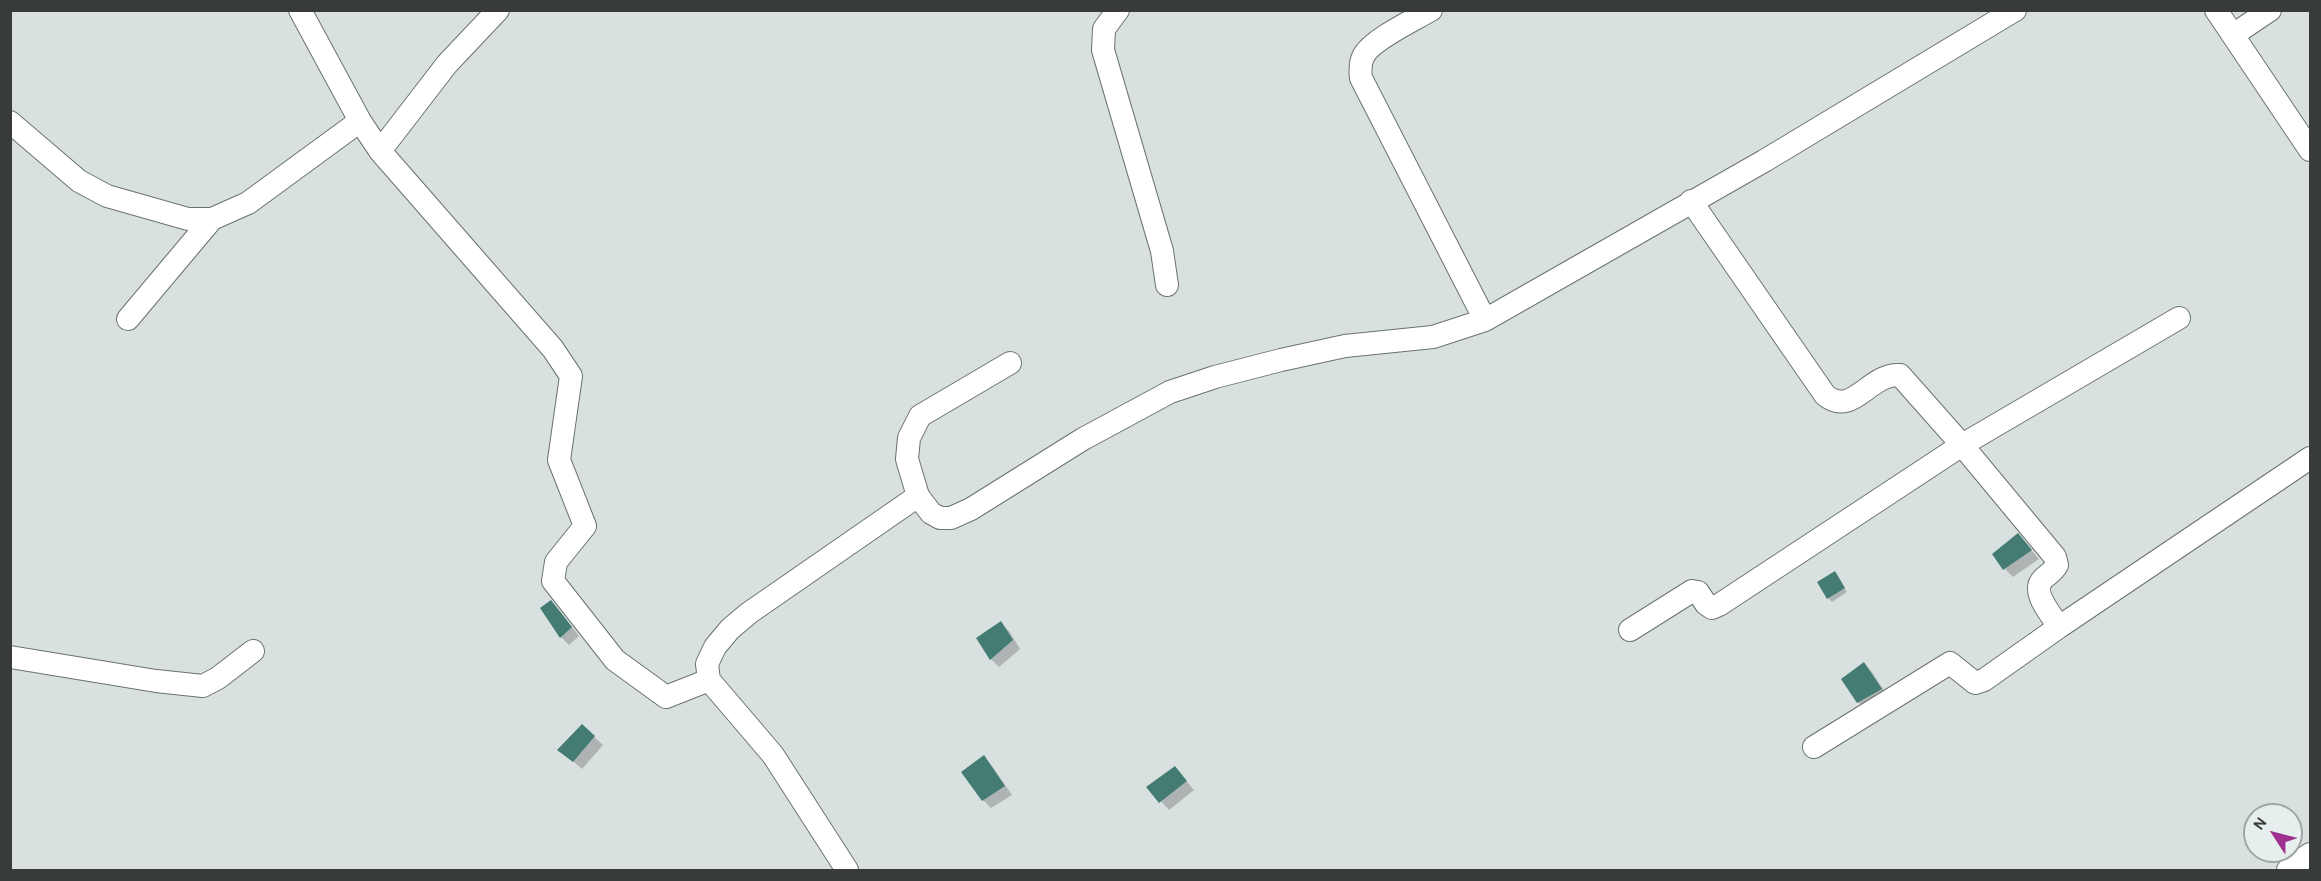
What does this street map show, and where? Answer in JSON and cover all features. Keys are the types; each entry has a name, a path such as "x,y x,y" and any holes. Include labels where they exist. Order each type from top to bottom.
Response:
{"street":[{"path":"300,10 360,121 380,151 553,349 571,376 559,460 585,526 556,562 554,581 615,660 666,697 709,680"},
{"path":"380,151 447,64 498,10"},
{"path":"1118,10 1104,28 1103,50 1162,251 1167,285"},
{"path":"1431,10 1365,53 1360,68 1361,78 1485,320"},
{"path":"1010,363 920,416 909,438 907,459 918,496 931,513 940,518 951,518 971,509 1114,421 1170,392 1215,377 1281,360 1345,346 1433,337 1485,320 1764,161 2014,10"},
{"path":"2216,10 2310,150"},
{"path":"2233,35 2270,10"},
{"path":"10,122 79,181 107,196 188,219 212,219 248,203 360,121"},
{"path":"1691,201 1825,395 1833,402 1844,403 1889,375 1900,375 1962,445 2055,557 2057,565 2038,586 2038,592 2059,627"},
{"path":"128,319 212,219"},
{"path":"1630,630 1692,591 1698,592 1706,604 1712,608 1719,605 1962,445 2179,318"},
{"path":"1814,747 1950,663 1975,683 1984,680 2310,458"},
{"path":"848,870 773,755 709,680 707,664 715,647 730,629 749,613 918,496"},
{"path":"10,657 156,681 202,686 218,678 253,651"},
{"path":"2288,870 2310,854"}],"building":[{"path":"2018,533 2032,550 2003,570 1992,554"},
{"path":"1835,571 1845,588 1827,599 1817,582"},
{"path":"551,600 572,627 560,638 540,608"},
{"path":"1001,621 1013,640 990,660 976,638"},
{"path":"1864,662 1882,689 1857,703 1841,679"},
{"path":"582,724 595,736 573,762 557,750"},
{"path":"984,755 1005,786 982,801 961,772"},
{"path":"1175,766 1187,781 1159,803 1146,787"}]}
